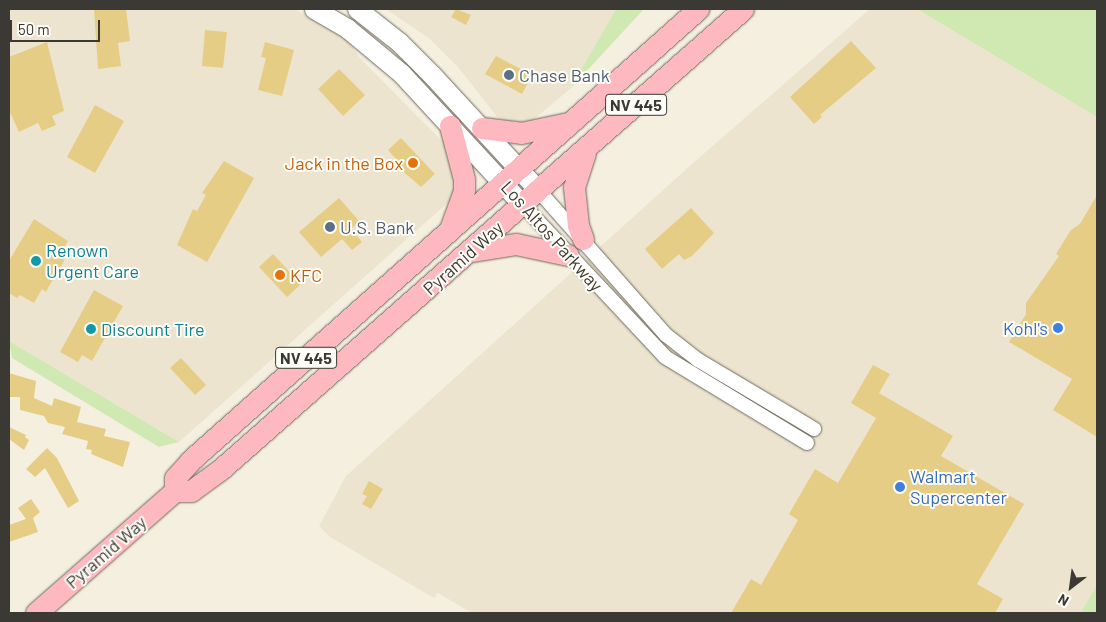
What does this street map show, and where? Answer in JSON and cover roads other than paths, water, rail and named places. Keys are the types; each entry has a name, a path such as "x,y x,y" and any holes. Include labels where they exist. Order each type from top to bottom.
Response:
{"main road":[{"name":"Los Altos Parkway","path":"314,9 378,52 523,205"},
{"name":"Los Altos Parkway","path":"357,9 399,42 482,128 539,191"},
{"name":"Pyramid Way","path":"175,491 175,478 182,469 520,170 698,9"},
{"name":"Pyramid Way","path":"36,613 175,491 190,491 220,470 471,251 743,9"},
{"path":"482,128 521,134 571,122"},
{"path":"449,231 464,183 450,126"},
{"path":"583,239 578,225 574,187 576,174 590,144"},
{"path":"471,251 516,244 568,256"}],"street":[{"name":"Los Altos Parkway","path":"539,191 583,239 646,315 673,342 814,429"},
{"name":"Los Altos Parkway","path":"523,205 568,256 666,357 807,443"}],"place":[{"name":"Chase Bank","path":"509,75"},
{"name":"Jack in the Box","path":"413,163"},
{"name":"U.S. Bank","path":"330,227"},
{"name":"Renown Urgent Care","path":"36,261"},
{"name":"KFC","path":"280,275"},
{"name":"Kohl's","path":"1058,328"},
{"name":"Discount Tire","path":"91,329"},
{"name":"Walmart Supercenter","path":"900,487"}]}
